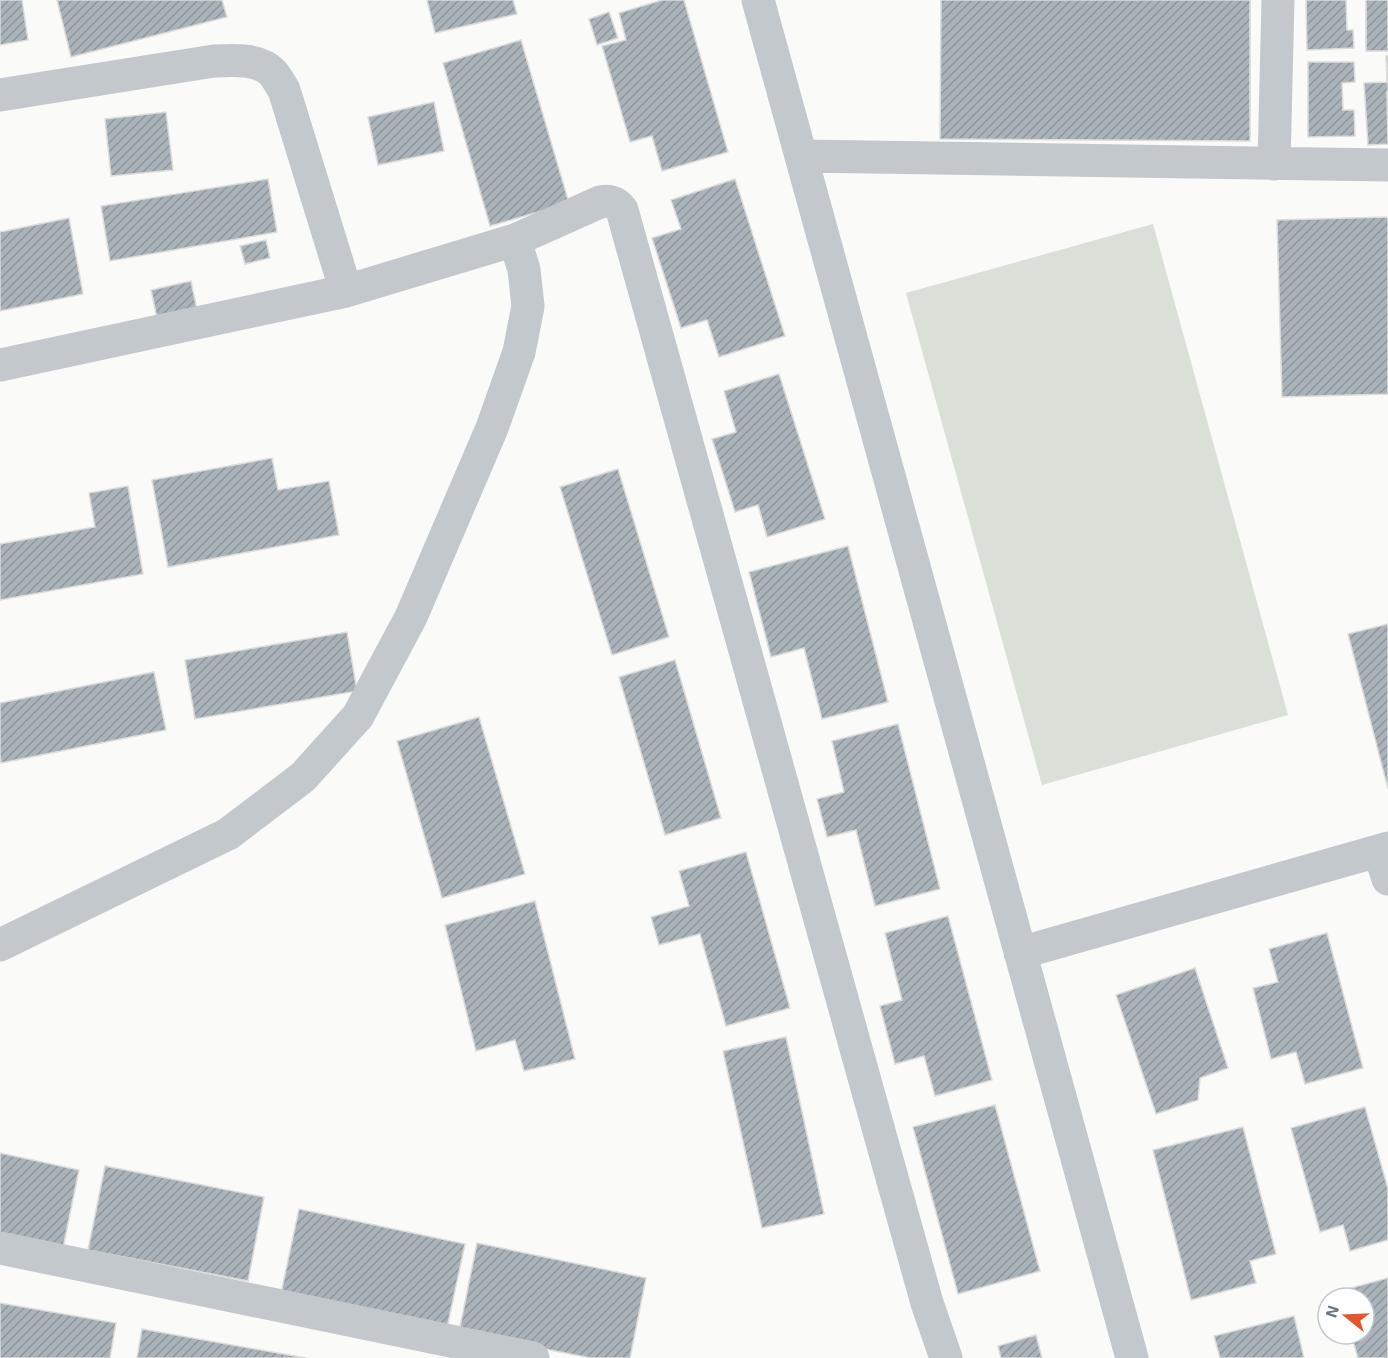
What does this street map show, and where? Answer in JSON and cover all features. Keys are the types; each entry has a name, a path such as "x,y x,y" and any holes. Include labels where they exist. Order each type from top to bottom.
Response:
{"street":[{"path":"758,0 1132,1358"},
{"path":"1274,164 1278,0"},
{"path":"0,95 214,61 233,60 256,63 272,72 284,90 346,291"},
{"path":"802,156 1388,165"},
{"path":"0,364 346,291 515,240 600,202 612,201 618,205 622,210 927,1303 946,1358"},
{"path":"0,945 228,834 303,777 358,717 411,617 492,428 519,351 528,306 524,270 515,240"},
{"path":"1020,953 1385,860"},
{"path":"0,1248 533,1358"}],"shaded area":[{"path":"1153,224 1288,715 1042,785 906,293"}],"building":[{"path":"0,0 22,0 28,40 0,45"},
{"path":"57,0 222,0 227,17 71,57"},
{"path":"427,0 513,0 517,14 435,33"},
{"path":"662,0 684,0 728,152 662,171 652,136 630,142 602,46 626,40 619,13"},
{"path":"941,0 1250,0 1250,141 940,139"},
{"path":"1306,0 1346,0 1347,30 1353,30 1354,48 1307,50"},
{"path":"1366,0 1388,0 1388,51 1366,51"},
{"path":"609,12 618,38 597,45 589,19"},
{"path":"521,40 569,203 490,226 443,63"},
{"path":"1386,56 1388,56 1388,144 1368,145 1364,83 1387,82"},
{"path":"1308,62 1354,62 1355,82 1342,83 1343,110 1354,110 1355,136 1308,137"},
{"path":"434,102 444,151 378,165 368,117"},
{"path":"166,112 173,170 111,176 105,119"},
{"path":"268,179 277,232 110,261 101,206"},
{"path":"735,179 785,336 719,357 707,320 681,328 652,238 681,229 671,200"},
{"path":"1388,217 1388,394 1282,397 1277,220"},
{"path":"69,218 83,294 0,311 0,232"},
{"path":"266,240 270,258 245,264 240,246"},
{"path":"191,281 197,310 157,318 151,290"},
{"path":"779,374 825,519 767,537 758,505 735,512 712,439 736,432 724,391"},
{"path":"272,458 278,490 329,481 339,535 168,567 152,480"},
{"path":"618,469 669,637 612,655 560,487"},
{"path":"128,486 143,574 0,600 0,544 95,527 89,493"},
{"path":"848,546 888,702 822,719 804,648 771,657 749,572"},
{"path":"1388,624 1388,789 1348,634"},
{"path":"347,632 357,691 195,719 185,660"},
{"path":"675,660 721,818 665,835 619,677"},
{"path":"154,672 166,730 1,763 0,703"},
{"path":"479,717 525,874 442,898 397,741"},
{"path":"898,724 940,889 875,906 856,830 827,837 817,799 844,792 832,741"},
{"path":"746,852 790,1008 726,1026 700,934 659,945 651,917 689,906 679,871"},
{"path":"535,901 575,1059 524,1071 515,1040 476,1051 445,925"},
{"path":"948,916 992,1080 935,1096 924,1056 895,1064 880,1006 902,1000 885,933"},
{"path":"1327,933 1363,1068 1305,1084 1296,1052 1271,1059 1253,988 1278,982 1269,949"},
{"path":"1195,968 1228,1068 1200,1078 1198,1100 1156,1114 1116,995"},
{"path":"786,1037 824,1214 762,1228 723,1051"},
{"path":"995,1105 1040,1271 958,1294 913,1127"},
{"path":"1365,1107 1388,1189 1388,1240 1350,1251 1343,1225 1320,1232 1291,1128"},
{"path":"1243,1127 1276,1254 1250,1261 1256,1283 1191,1300 1153,1150"},
{"path":"0,1153 79,1170 63,1248 0,1235"},
{"path":"105,1166 264,1197 248,1281 88,1250"},
{"path":"299,1209 465,1244 447,1328 281,1293"},
{"path":"477,1243 646,1278 630,1358 591,1358 459,1332"},
{"path":"1388,1278 1388,1358 1358,1358 1354,1346 1376,1346 1376,1286 1358,1286"},
{"path":"0,1303 116,1323 110,1358 0,1358"},
{"path":"1294,1316 1304,1358 1220,1358 1214,1336"},
{"path":"142,1329 306,1358 137,1358"},
{"path":"1036,1335 1042,1358 1001,1358 998,1346"}]}
